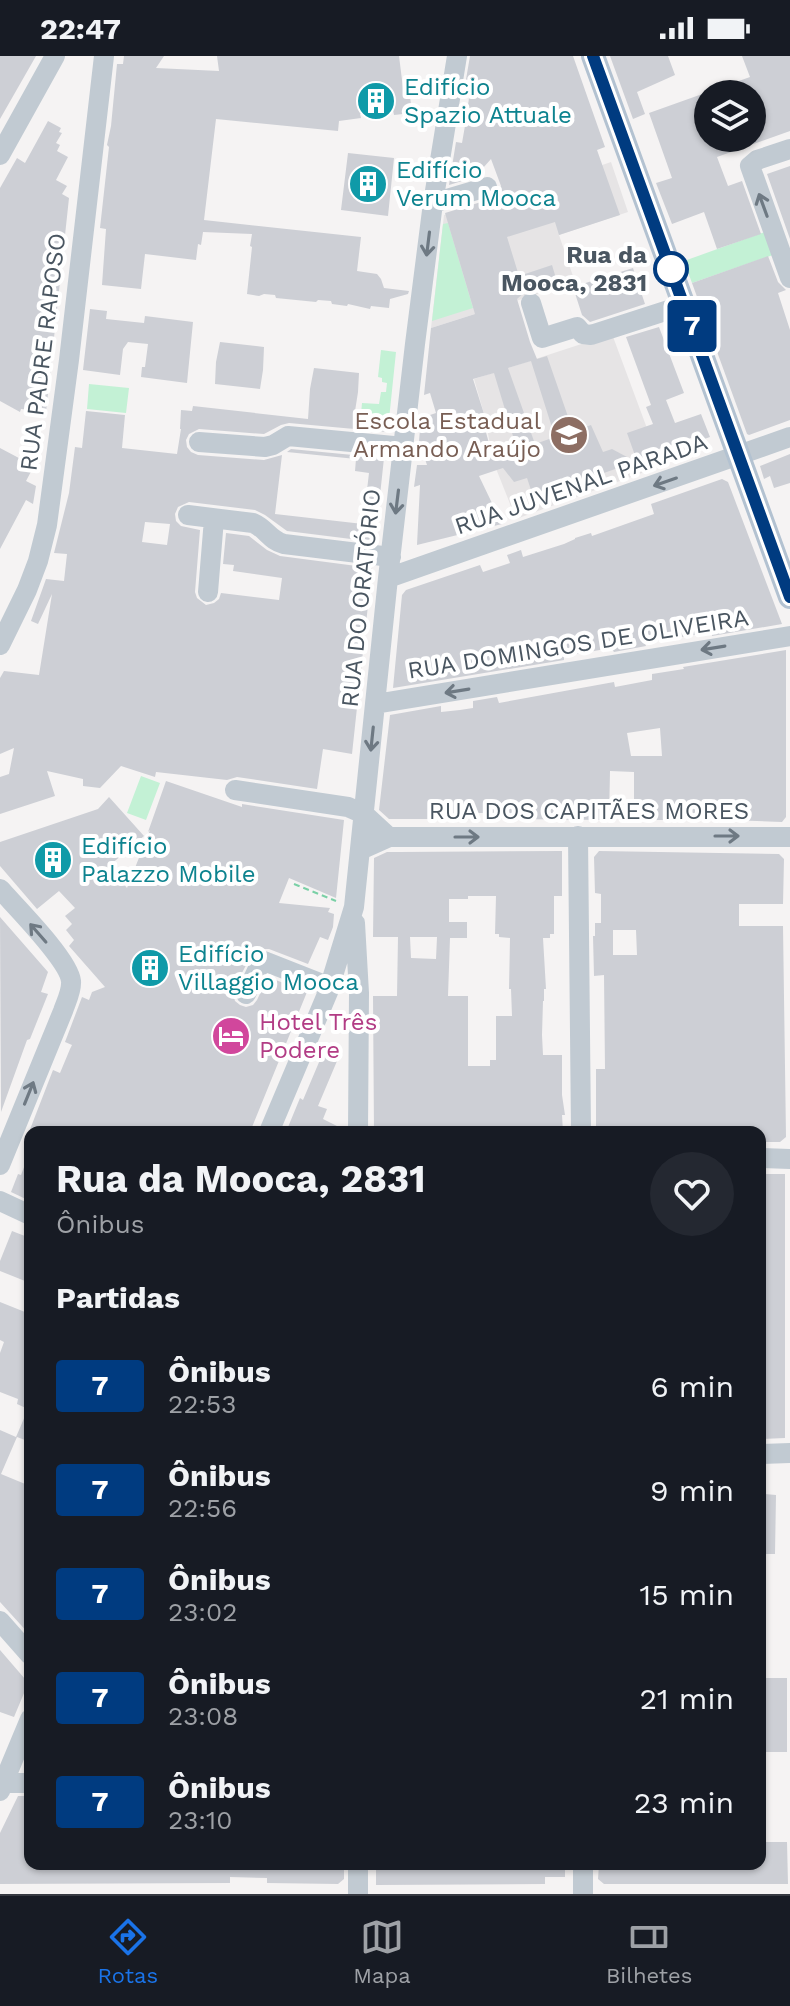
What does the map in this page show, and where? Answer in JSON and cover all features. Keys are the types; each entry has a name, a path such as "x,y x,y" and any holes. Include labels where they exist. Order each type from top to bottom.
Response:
{"main road":[{"path":"593,56 790,597"}],"street":[{"path":"0,155 55,56"},
{"name":"RUA PADRE RAPOSO","path":"0,645 27,590 47,525 104,56"},
{"name":"RUA DO ORATÓRIO","path":"271,1126 331,983 354,901 389,568 433,203 457,56"},
{"path":"790,149 757,160 750,166 790,278"},
{"path":"433,203 487,187"},
{"path":"531,303 542,338 577,327 583,334 591,335 684,305"},
{"path":"199,442 265,447 288,436 404,447"},
{"name":"RUA JUVENAL PARADA","path":"389,568 790,437"},
{"path":"188,515 253,523 275,542 389,568"},
{"path":"208,592 214,519"},
{"name":"RUA DOMINGOS DE OLIVEIRA","path":"375,704 790,636"},
{"path":"235,790 348,807 364,814 389,837"},
{"path":"578,836 581,1126"},
{"name":"RUA DOS CAPITÃES MORES","path":"360,850 389,837 790,837"},
{"path":"0,889 61,960 71,979 71,990 0,1165"},
{"path":"354,901 359,993 358,1126"},
{"path":"246,994 264,961 331,983 358,1020"},
{"path":"331,983 344,974 359,993"},
{"path":"766,1158 790,1159"},
{"path":"0,1201 24,1212"},
{"path":"766,1454 790,1453"},
{"path":"0,1621 24,1648"},
{"path":"2,1787 24,1734"},
{"path":"2,1787 24,1784"},
{"path":"358,1870 358,1894"},
{"path":"583,1870 583,1894"}],"path":[{"path":"294,884 340,903 341,893 354,901"}],"shaded area":[{"path":"611,162 628,212 559,235 575,282 431,328 444,215"},
{"name":"Escola Estadual Armando Araújo","path":"612,334 661,466 516,519 493,461 474,379"}],"green space":[{"path":"448,223 473,308 432,321 443,224"},
{"path":"765,232 773,255 692,283 684,261"},
{"path":"381,350 396,352 388,429 360,425 362,403 379,404 381,392 386,392 387,383 378,377"},
{"path":"89,384 129,388 126,413 87,409"},
{"path":"141,776 160,783 146,820 127,813"}],"building":[{"path":"0,56 36,56 0,119"},
{"path":"124,56 164,56 156,68 219,71 217,56 399,56 403,88 409,88 412,113 394,115 393,110 360,114 361,118 339,121 338,131 216,119 204,220 361,237 357,271 377,274 384,288 409,291 408,294 390,299 389,308 371,306 370,309 332,304 331,301 247,294 252,234 203,232 196,260 145,254 141,289 102,285 106,229 100,228 107,145 117,64 123,64"},
{"path":"470,56 573,56 605,147 597,150 620,215 559,235 555,222 507,237 519,276 552,265 558,285 538,292 526,291 517,299 537,359 547,356 573,431 591,425 603,452 612,449 627,457 618,468 556,490 555,495 535,502 527,478 514,482 503,468 479,476 502,524 417,545 420,485 414,487 417,465 427,465 419,441 421,418 436,413 430,393 424,395 431,328 475,314 445,213 491,199 501,186 491,159 475,177 449,185 456,142 462,143 466,120 469,98 463,97","holes":["531,361 555,437 535,444 508,368","494,373 516,446 492,454 473,379"]},
{"path":"610,56 668,56 675,75 637,92 645,114 633,119"},
{"path":"742,56 790,56 790,131 766,140 766,80 742,80 750,77"},
{"path":"694,97 694,152 731,152 717,157 728,186 742,181 761,234 717,249 704,212 672,224 656,183 672,178 649,113"},
{"path":"48,121 61,128 57,151 68,157 56,180 67,186 62,194 69,198 46,412 21,409 20,412 0,401 0,188 17,158 25,163"},
{"name":"Edifício Verum Mooca","path":"348,153 394,158 388,216 341,210"},
{"path":"790,166 790,239 767,174"},
{"path":"768,256 778,282 786,290 778,293 790,330 790,420 749,435 692,283"},
{"path":"633,268 645,304 590,322 582,315 573,287"},
{"path":"90,309 107,311 106,319 144,323 145,316 193,322 187,383 141,377 148,344 128,342 123,349 120,375 83,370"},
{"path":"659,327 684,393 666,400 675,423 701,414 710,437 693,443 691,438 650,452 651,456 637,461 627,433 653,424 646,407 651,405 626,337"},
{"path":"220,342 264,347 260,389 215,384"},
{"path":"314,368 359,373 353,424 388,429 387,432 289,423 264,434 199,429 189,434 187,447 198,455 264,460 282,455 275,514 363,524 369,473 355,471 356,459 287,452 291,449 384,458 375,542 287,531 255,510 189,502 178,507 175,514 181,526 200,530 195,592 206,605 219,599 221,593 279,600 282,578 233,571 234,565 223,564 226,533 249,536 280,556 372,568 352,754 323,749 317,789 237,777 227,780 156,772 155,777 121,766 100,788 83,786 83,779 47,771 55,796 0,814 0,777 9,774 14,748 0,754 0,678 4,671 39,675 52,594 38,624 31,621 46,579 64,581 67,554 54,553 69,493 75,447 82,448 86,411 125,415 122,448 177,454 181,410 192,411 193,406 308,419","holes":["145,522 170,524 167,545 142,542"]},
{"path":"0,448 34,466 26,481 36,486 33,504 26,500 0,549"},
{"path":"790,454 790,483 774,488 770,476 764,479 760,466"},
{"path":"722,479 728,482 782,624 645,643 646,646 614,652 611,648 564,656 564,660 393,688 402,595 406,590 480,565 483,572 510,563 507,555 521,550 523,557 591,533 592,536 654,514 651,504"},
{"path":"786,650 786,817 782,822 728,820 729,814 704,814 704,820 634,820 634,772 610,771 609,820 497,819 497,813 466,813 466,819 389,819 379,810 390,715 441,706 441,712 460,710 473,708 473,701 497,697 499,703 614,682 615,687 652,680 652,674","holes":["660,728 662,756 631,756 627,733"]},
{"path":"166,781 242,807 242,804 344,820 336,898 289,878 279,903 330,908 328,912 334,914 328,940 320,937 308,964 269,949 253,952 234,988 235,1001 246,1007 257,1000 268,977 307,992 252,1126 31,1126 53,1070 60,1073 72,1045 65,1042 82,997 89,1000 92,992 105,987 69,946 74,940 66,930 72,924 65,916 75,908 59,891 37,909 0,866 0,842 98,809 109,797 144,836 109,866 127,888 150,830 148,832"},
{"path":"562,851 562,896 554,896 554,934 543,938 546,989 542,1035 543,1055 562,1055 565,1115 562,1115 563,1126 374,1126 373,996 397,996 398,937 373,937 374,858 387,852","holes":["496,896 495,934 510,938 512,1016 496,1016 496,1060 490,1060 490,1066 468,1066 468,996 448,996 450,938 467,938 467,922 449,922 449,899","410,937 437,937 436,959 411,958"]},
{"path":"599,851 779,854 784,859 783,904 739,904 739,926 783,926 786,1137 780,1142 766,1142 766,1126 596,1126 596,1069 605,1069 604,975 594,976 593,936 595,923 601,923 601,894 595,893 594,857","holes":["613,930 636,930 637,955 613,955"]},
{"path":"0,917 48,972 41,992 48,994 27,1040 1,1112"},
{"path":"325,1048 340,1054 318,1106 327,1109 323,1119 337,1126 288,1126 300,1098 303,1100"},
{"path":"24,1167 24,1198 11,1192 18,1174 21,1175"},
{"path":"766,1174 785,1174 785,1438 766,1439"},
{"path":"12,1231 24,1236 24,1281 0,1271 0,1261"},
{"path":"0,1302 24,1312 24,1407 17,1404 18,1399 0,1392 0,1353 4,1342 0,1340"},
{"path":"24,1418 24,1440 17,1437 1,1474 24,1484 24,1628 0,1602 0,1430 16,1437"},
{"path":"766,1494 776,1495 775,1554 766,1554"},
{"path":"0,1650 24,1678 24,1693 14,1717 0,1712"},
{"path":"766,1678 787,1678 787,1752 766,1752"},
{"path":"18,1796 24,1796 24,1870 344,1870 344,1879 338,1884 267,1883 267,1878 230,1877 230,1883 0,1884 0,1833"},
{"path":"766,1842 787,1842 788,1884 604,1884 598,1879 599,1870 766,1870"},
{"path":"376,1870 565,1870 565,1877 545,1877 545,1884 376,1885"}],"bus line":[{"name":"7","path":"593,56 790,597"}],"place":[{"name":"Edifício Spazio Attuale","path":"376,101"},
{"name":"Edifício Verum Mooca","path":"368,184"},
{"name":"Rua da Mooca, 2831","path":"671,269"},
{"name":"Escola Estadual Armando Araújo","path":"569,435"},
{"name":"Edifício Palazzo Mobile","path":"53,860"},
{"name":"Edifício Villaggio Mooca","path":"150,968"},
{"name":"Hotel Três Podere","path":"231,1036"}]}
